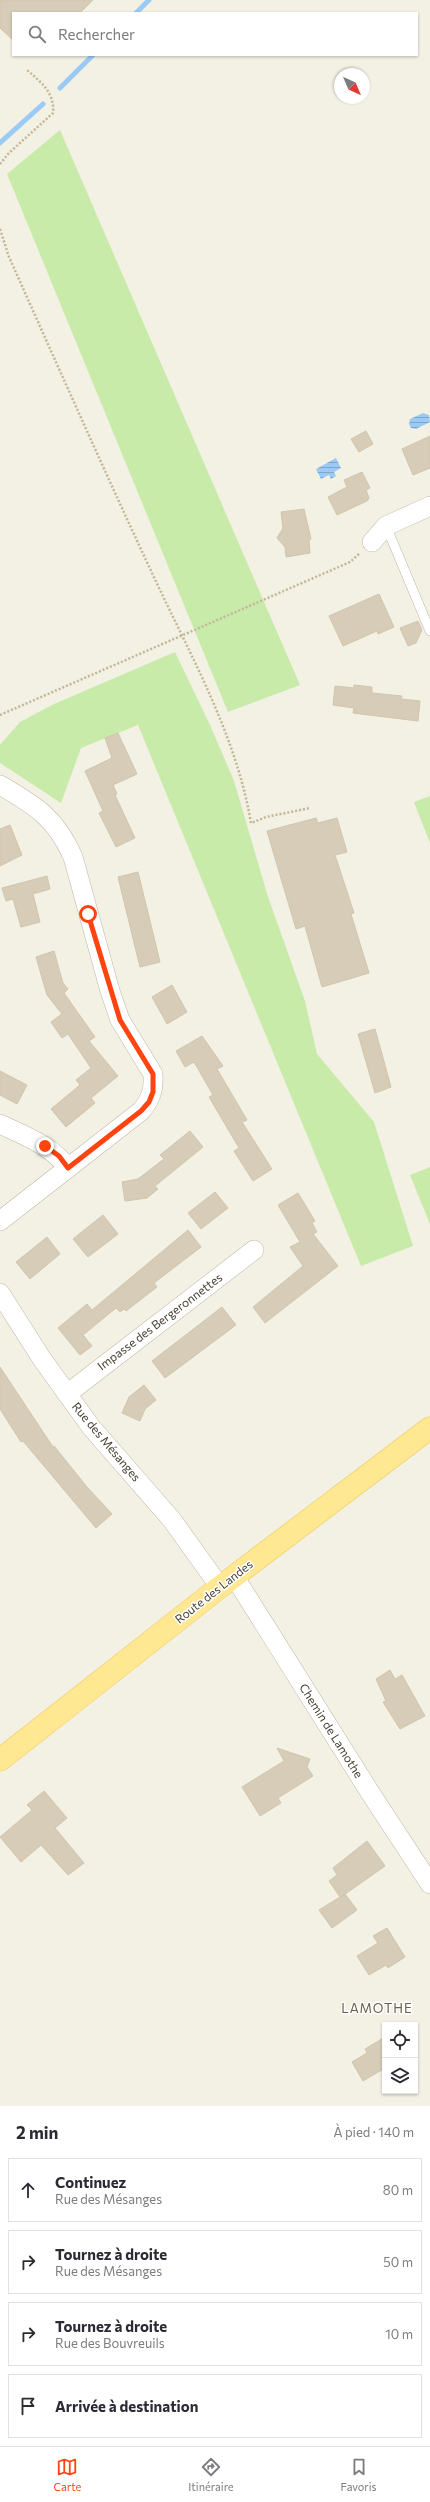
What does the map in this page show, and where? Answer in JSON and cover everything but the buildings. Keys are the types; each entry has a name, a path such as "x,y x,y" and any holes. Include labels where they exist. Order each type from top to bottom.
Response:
{"main road":[{"name":"Route des Landes","path":"0,1760 227,1581 430,1428"}],"street":[{"path":"372,542 394,522 430,506"},
{"path":"0,785 38,808 52,820 65,839 73,857 110,991 120,1020 153,1074 153,1092 149,1102 141,1111 0,1221"},
{"path":"0,1124 45,1146 59,1156 68,1168"},
{"name":"Impasse des Bergeronnettes","path":"67,1394 254,1250"},
{"name":"Rue des Mésanges","path":"0,1293 67,1394 91,1427 227,1581"},
{"name":"Chemin de Lamothe","path":"227,1581 430,1884"}],"lane":[{"path":"394,522 430,631"}],"path":[{"path":"0,164 9,153 53,113 54,104 46,87 27,70"},
{"path":"0,228 9,257 180,635 226,729 246,792 251,823 266,817 310,808"},
{"path":"0,715 180,635 350,562 372,542"}],"green space":[{"path":"60,130 300,685 228,712 7,174"},
{"path":"175,652 210,725 234,781 268,897 305,1001 317,1054 374,1122 413,1246 361,1266 138,725 81,748 61,803 0,763 0,745 20,722 54,704"},
{"path":"430,796 430,843 414,802"},
{"path":"430,1167 430,1224 410,1175"}],"water":[{"path":"423,413 429,415 430,422 416,429 411,428 409,424 410,419"},
{"path":"336,458 341,468 334,472 336,476 331,479 329,475 321,479 316,469"}],"waterway":[{"path":"137,12 149,0"},
{"path":"60,88 92,56"},
{"path":"0,143 43,104"}],"district":[{"name":"LAMOTHE","path":"377,2008"}],"route":[{"path":"45,1146 59,1156 68,1168 141,1111 149,1102 153,1092 153,1074 120,1020 88,914"}]}
